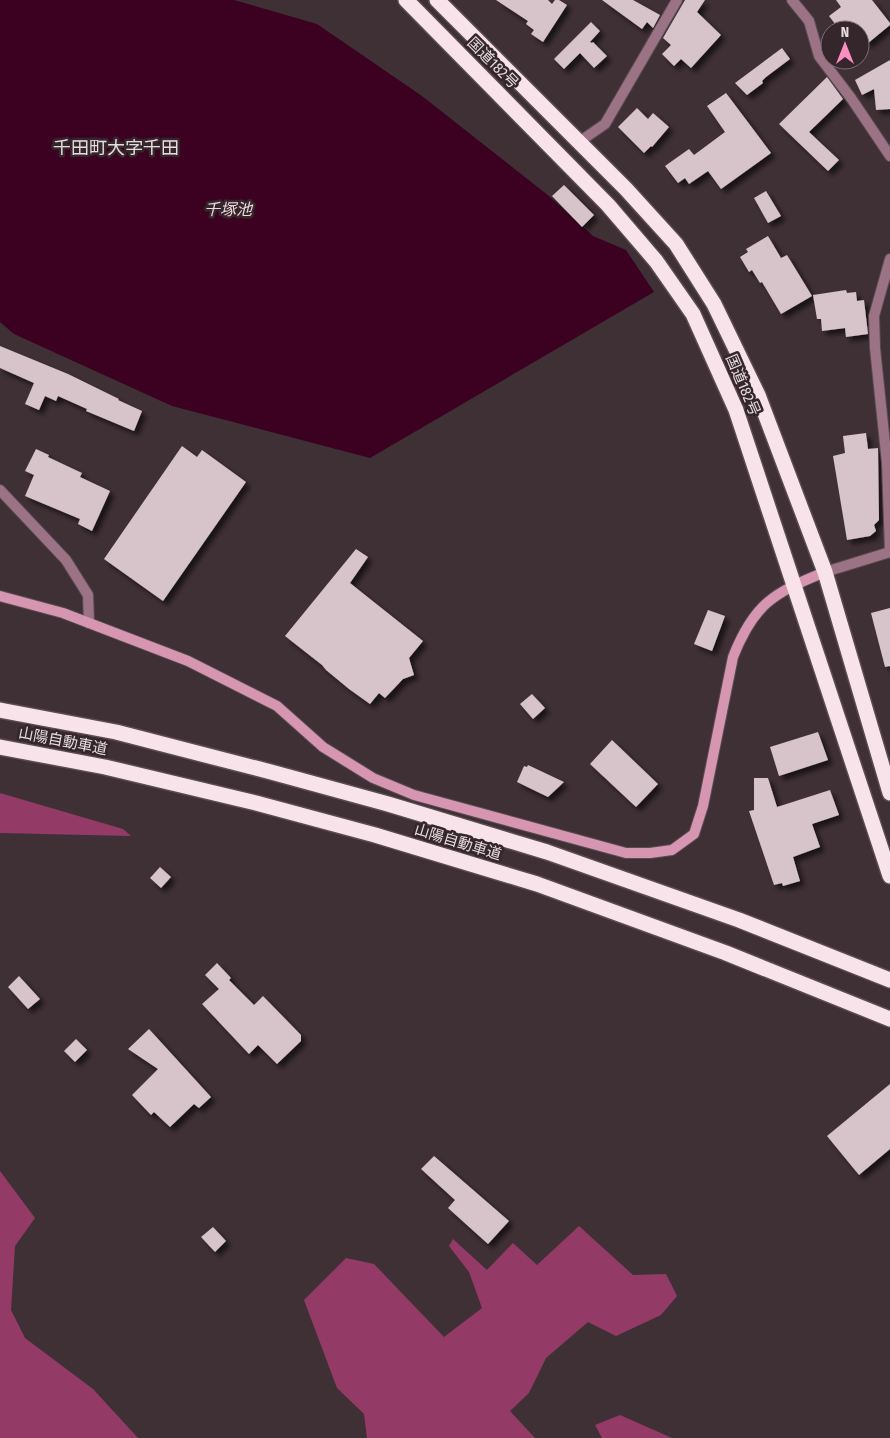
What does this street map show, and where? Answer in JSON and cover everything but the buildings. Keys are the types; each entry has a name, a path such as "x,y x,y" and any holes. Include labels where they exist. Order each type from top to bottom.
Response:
{"highway":[{"name":"国道182号","path":"406,0 608,205 656,261 693,314 736,410 890,876"},
{"name":"国道182号","path":"438,0 626,189 676,244 714,304 758,395 825,572 890,794"},
{"name":"山陽自動車道","path":"0,710 116,732 271,772 388,804 547,852 738,920 890,980"},
{"name":"山陽自動車道","path":"0,747 105,767 256,803 375,835 537,884 726,953 890,1018"}],"street":[{"path":"580,142 605,124 677,0"},
{"path":"792,0 809,21 819,56 851,98 890,156"},
{"path":"0,596 63,613 188,661 277,706 323,747 373,778 414,795 626,853 650,853 672,850 694,834 703,806 733,657 741,637 753,618 768,600 794,584 825,572 890,552 887,463 875,348 874,316 890,259"},
{"path":"0,490 66,560 88,595 89,623"}],"shaded area":[{"path":"0,793 123,829 131,836 0,833"},
{"path":"0,1171 35,1218 15,1246 11,1310 25,1338 93,1389 138,1438 0,1438"},
{"path":"579,1226 633,1275 666,1274 677,1296 661,1315 616,1336 588,1322 546,1358 529,1393 510,1411 535,1438 367,1438 364,1414 337,1388 304,1300 346,1258 374,1264 444,1337 482,1308 469,1272 449,1246 453,1239 487,1270 513,1243 537,1265"},
{"path":"620,1415 672,1438 602,1438 595,1425"}],"water":[{"name":"千塚池","path":"0,0 234,0 317,24 422,96 549,196 593,236 626,250 654,292 370,458 172,406 14,334 0,322"}],"district":[{"name":"千田町大字千田","path":"116,148"}]}
